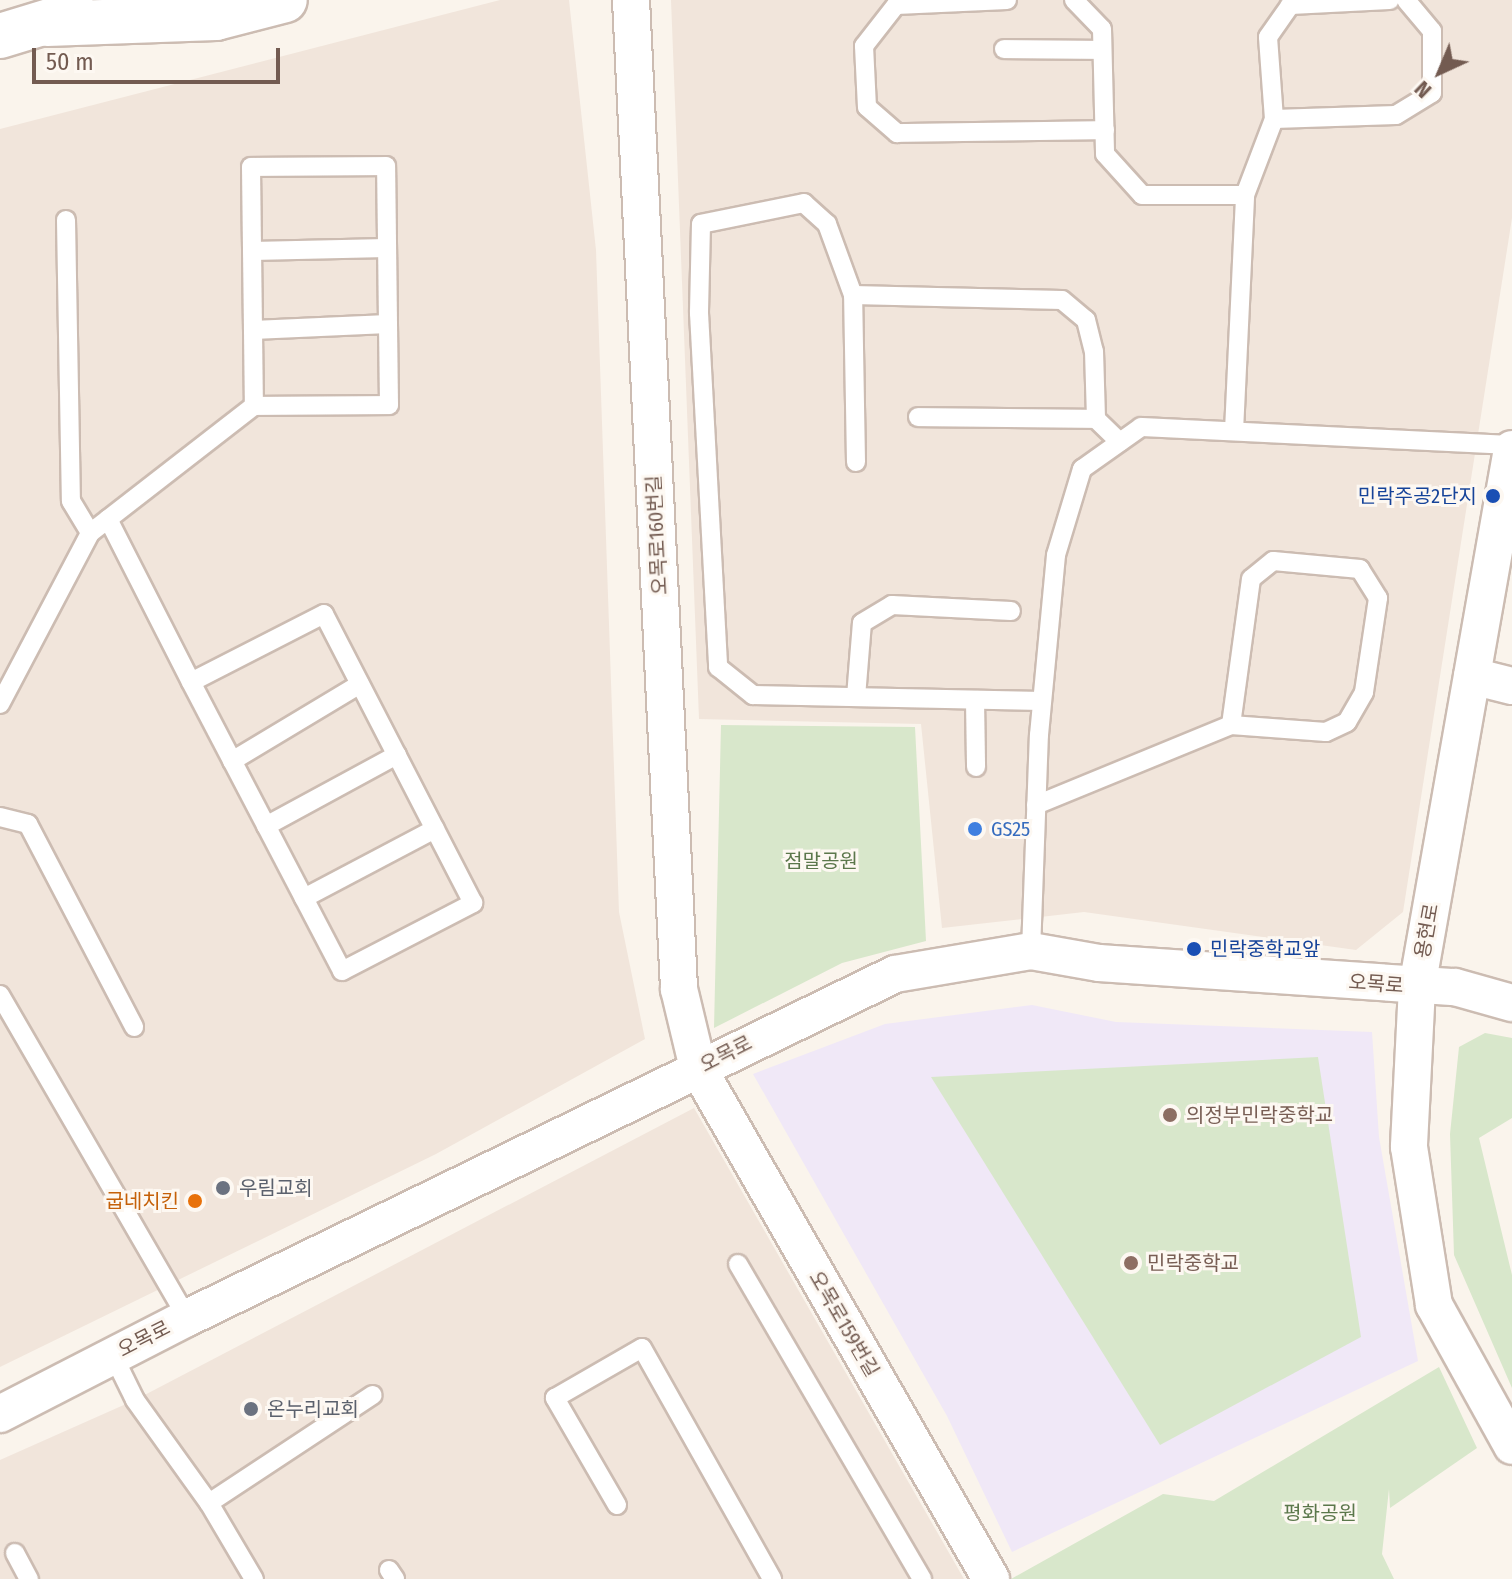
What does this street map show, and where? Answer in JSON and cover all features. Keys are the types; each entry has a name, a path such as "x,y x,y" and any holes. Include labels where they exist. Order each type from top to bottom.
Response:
{"main road":[{"path":"0,36 47,24 107,0"},
{"path":"47,24 216,18 285,0"}],"street":[{"name":"오목로160번길","path":"631,0 679,989 698,1068"},
{"name":"용현로","path":"1512,447 1417,987 1409,1147 1434,1305 1512,1446"},
{"path":"1472,676 1512,686"},
{"name":"오목로","path":"0,1414 187,1318 895,974 1031,951 1099,963 1417,987 1455,987 1512,1003"},
{"name":"오목로159번길","path":"698,1068 991,1579"}],"lane":[{"path":"1007,0 896,5 864,46 867,107 897,133 1105,130"},
{"path":"1074,0 1102,29 1105,154 1142,195 1245,195"},
{"path":"1234,431 1245,195 1274,119 1268,37 1290,5 1390,0"},
{"path":"1274,119 1396,115 1432,93 1432,31 1406,0"},
{"path":"1004,49 1101,50"},
{"path":"0,704 90,533 254,406 389,405 386,166 251,167 254,406"},
{"path":"856,462 853,295 827,224 804,203 701,224 699,313 718,667 753,695 1042,701"},
{"path":"66,220 71,501 90,533"},
{"path":"252,251 387,248"},
{"path":"853,295 1062,300 1086,320 1094,351 1096,419"},
{"path":"253,330 388,324"},
{"path":"918,417 1096,419 1120,442"},
{"path":"1031,951 1042,701 1060,541 1082,469 1141,427 1512,447"},
{"path":"108,519 191,682 342,971 473,903 324,614 191,682"},
{"path":"1036,805 1231,725 1326,732 1347,722 1364,692 1378,598 1360,569 1273,561 1251,579 1231,725"},
{"path":"856,697 862,623 892,605 1011,611"},
{"path":"232,761 360,684"},
{"path":"975,700 976,767"},
{"path":"266,826 397,755"},
{"path":"0,817 28,824 134,1027"},
{"path":"304,898 435,829"},
{"path":"0,995 187,1318"},
{"path":"738,1264 922,1579"},
{"path":"617,1505 555,1398 642,1348 772,1579"},
{"path":"113,1355 135,1400 209,1503 254,1579"},
{"path":"209,1503 373,1395"},
{"path":"15,1553 29,1579"}],"shaded area":[{"path":"500,0 569,0 596,250 619,912 645,1039 436,1154 0,1367 0,129"},
{"path":"671,0 1512,0 1512,218 1403,912 1356,950 1084,912 942,928 921,724 699,719"},
{"name":"민락중학교","path":"1032,1005 1116,1022 1372,1032 1379,1137 1418,1361 1012,1552 947,1416 753,1074 885,1024"},
{"path":"694,1108 964,1579 0,1579 0,1460 135,1400"}],"green space":[{"name":"점말공원","path":"721,725 915,727 926,941 842,963 714,1028"},
{"path":"1485,1033 1512,1038 1512,1118 1479,1138 1512,1275 1512,1388 1454,1255 1450,1134 1459,1047"},
{"path":"1318,1057 1361,1337 1160,1445 931,1077"},
{"name":"평화공원","path":"1439,1367 1477,1448 1390,1508 1389,1489 1382,1554 1394,1579 1011,1579 1163,1494 1214,1501"}],"place":[{"name":"민락주공2단지","path":"1493,496"},
{"name":"GS25","path":"975,829"},
{"name":"민락중학교앞","path":"1194,949"},
{"name":"의정부민락중학교","path":"1170,1115"},
{"name":"우림교회","path":"223,1188"},
{"name":"굽네치킨","path":"195,1201"},
{"name":"민락중학교","path":"1131,1263"},
{"name":"온누리교회","path":"251,1409"}]}
